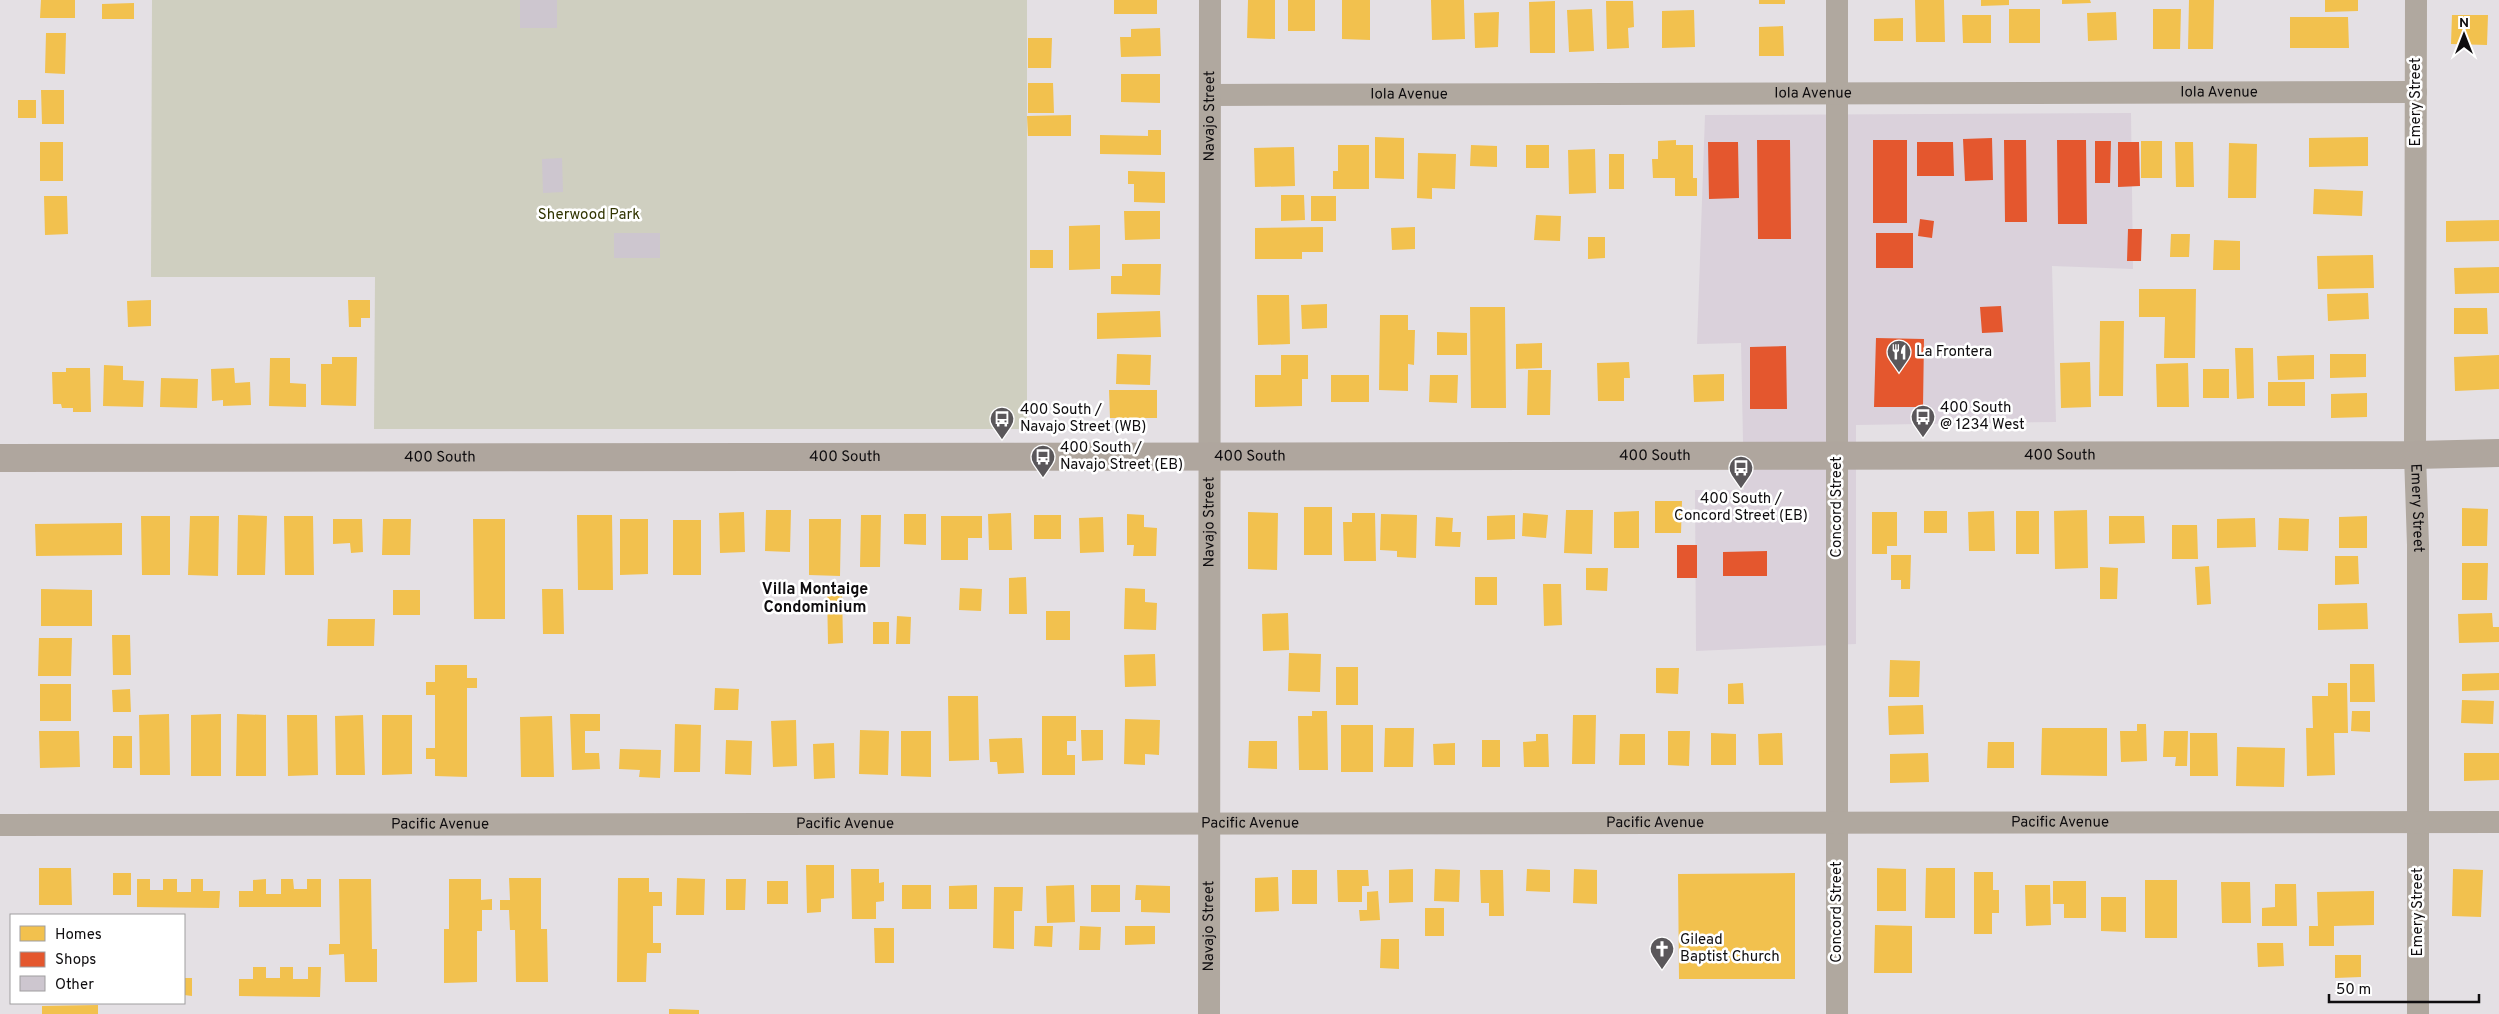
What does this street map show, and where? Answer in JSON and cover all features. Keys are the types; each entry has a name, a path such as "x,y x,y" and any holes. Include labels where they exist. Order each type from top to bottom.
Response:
{"main road":[{"name":"400 South","path":"0,458 2415,456 2499,453"}],"street":[{"name":"Navajo Street","path":"1209,1014 1211,823 1210,0"},
{"name":"Concord Street","path":"1837,0 1837,1014"},
{"name":"Emery Street","path":"2416,0 2415,456 2418,545 2418,1014"},
{"name":"Iola Avenue","path":"1210,95 2416,92"},
{"name":"Pacific Avenue","path":"0,825 2499,822"}],"shaded area":[{"path":"2131,113 2133,269 2052,266 2056,422 1856,425 1856,644 1696,651 1695,490 1744,490 1741,343 1697,344 1705,115"}],"green space":[{"name":"Sherwood Park","path":"152,0 1027,0 1027,429 374,429 375,277 151,277"}],"building: Homes":[{"path":"41,0 75,0 75,18 40,18"},
{"path":"1114,0 1157,0 1157,14 1114,14"},
{"path":"1248,0 1275,0 1275,39 1247,38"},
{"path":"1288,0 1315,0 1315,31 1288,31"},
{"path":"1342,0 1370,0 1370,40 1342,39"},
{"path":"1431,0 1464,0 1465,39 1432,40"},
{"path":"1759,0 1785,0 1785,4 1759,4"},
{"path":"1915,0 1944,0 1945,42 1916,42"},
{"path":"1981,0 2009,0 2009,5 1981,6"},
{"path":"2062,0 2090,0 2091,3 2062,4"},
{"path":"2189,0 2214,0 2213,49 2188,49"},
{"path":"2325,0 2358,0 2358,11 2325,12"},
{"path":"1555,1 1555,53 1530,53 1529,2"},
{"path":"1606,1 1633,1 1634,27 1628,28 1629,48 1607,49"},
{"path":"134,3 134,19 102,19 102,4"},
{"path":"1592,9 1594,51 1569,52 1567,10"},
{"path":"2009,9 2040,9 2040,43 2009,43"},
{"path":"2153,9 2181,9 2180,49 2153,49"},
{"path":"1694,10 1695,47 1662,48 1662,11"},
{"path":"1499,12 1498,47 1475,48 1474,13"},
{"path":"2116,12 2117,40 2088,41 2087,13"},
{"path":"1962,15 1991,15 1991,43 1963,43"},
{"path":"2452,15 2488,15 2487,45 2451,44"},
{"path":"2290,17 2348,17 2349,48 2290,48"},
{"path":"1903,18 1903,41 1874,41 1874,19"},
{"path":"1783,26 1784,56 1759,56 1759,27"},
{"path":"1160,28 1161,56 1121,57 1120,37 1131,37 1131,29"},
{"path":"46,33 66,33 65,74 45,73"},
{"path":"1028,38 1052,38 1051,68 1028,68"},
{"path":"1121,74 1160,74 1160,103 1121,102"},
{"path":"1028,83 1053,83 1054,113 1028,113"},
{"path":"41,90 64,90 64,124 42,124"},
{"path":"18,100 36,100 36,118 18,118"},
{"path":"1071,115 1071,136 1028,136 1027,116"},
{"path":"1148,130 1161,130 1161,155 1100,154 1100,135 1148,136"},
{"path":"1375,137 1404,138 1404,179 1375,178"},
{"path":"2368,137 2368,166 2309,167 2309,138"},
{"path":"1676,140 1676,145 1693,145 1693,178 1697,178 1697,196 1675,196 1675,178 1653,178 1652,159 1658,159 1658,141"},
{"path":"2141,141 2162,141 2162,178 2141,178"},
{"path":"40,142 63,142 63,181 40,181"},
{"path":"2175,142 2193,142 2194,187 2176,187"},
{"path":"2229,143 2257,144 2256,198 2228,198"},
{"path":"1338,145 1369,145 1369,189 1333,189 1333,171 1338,171"},
{"path":"1471,145 1497,146 1497,167 1470,166"},
{"path":"1526,145 1549,145 1549,168 1526,168"},
{"path":"1294,147 1295,186 1255,187 1254,148"},
{"path":"1595,149 1596,193 1569,194 1568,150"},
{"path":"1418,153 1456,154 1455,189 1432,188 1432,199 1417,198"},
{"path":"1609,154 1624,154 1624,189 1609,189"},
{"path":"1128,171 1165,172 1165,203 1134,202 1134,184 1128,184"},
{"path":"2314,189 2363,191 2362,216 2313,214"},
{"path":"1281,195 1304,195 1305,220 1281,221"},
{"path":"44,196 67,196 68,234 45,235"},
{"path":"1311,196 1336,196 1336,221 1311,221"},
{"path":"1124,211 1160,211 1160,239 1125,240"},
{"path":"1536,215 1561,216 1560,241 1534,240"},
{"path":"2499,220 2499,241 2446,242 2446,221"},
{"path":"1100,225 1100,269 1069,270 1069,226"},
{"path":"1323,227 1323,252 1302,252 1302,259 1255,259 1255,228"},
{"path":"1415,227 1415,249 1392,250 1391,228"},
{"path":"2171,234 2190,234 2189,257 2170,257"},
{"path":"1588,237 1605,237 1605,258 1588,259"},
{"path":"2214,240 2240,241 2240,270 2213,270"},
{"path":"1030,250 1053,250 1053,268 1030,268"},
{"path":"2373,255 2374,288 2318,289 2317,256"},
{"path":"1122,264 1161,264 1160,295 1111,294 1111,276 1122,276"},
{"path":"2499,267 2499,293 2455,294 2454,268"},
{"path":"2139,289 2196,289 2195,358 2164,358 2165,317 2139,317"},
{"path":"2368,293 2369,319 2328,321 2327,294"},
{"path":"1257,295 1289,295 1290,344 1258,345"},
{"path":"151,300 151,326 128,327 127,301"},
{"path":"348,300 370,300 370,318 361,318 361,327 349,327"},
{"path":"1327,304 1327,328 1302,329 1301,305"},
{"path":"1470,307 1505,307 1506,408 1471,408"},
{"path":"2454,308 2487,308 2488,334 2454,334"},
{"path":"1160,311 1161,337 1097,339 1097,313"},
{"path":"1380,315 1408,315 1408,330 1415,330 1414,365 1408,364 1408,391 1379,390"},
{"path":"2100,321 2124,321 2123,396 2099,396"},
{"path":"1437,332 1467,333 1467,355 1437,355"},
{"path":"1542,343 1542,368 1516,369 1516,344"},
{"path":"2235,348 2253,348 2254,398 2237,399"},
{"path":"1117,354 1151,355 1150,385 1116,384"},
{"path":"2330,354 2366,354 2366,377 2330,378"},
{"path":"1281,355 1308,355 1308,379 1302,379 1302,406 1255,407 1255,375 1281,375"},
{"path":"2314,355 2314,379 2278,380 2277,356"},
{"path":"2499,355 2499,389 2455,391 2454,357"},
{"path":"332,357 357,357 356,406 321,405 321,364 332,364"},
{"path":"270,358 290,358 290,383 306,384 306,407 269,406"},
{"path":"1629,362 1630,378 1624,378 1624,401 1598,401 1597,363"},
{"path":"2090,362 2091,407 2061,408 2060,363"},
{"path":"2188,363 2189,407 2157,407 2156,364"},
{"path":"104,365 123,366 123,380 144,381 143,407 103,406"},
{"path":"66,368 90,368 91,412 73,412 73,408 62,408 61,404 53,404 52,372 66,372"},
{"path":"234,368 235,383 250,382 251,405 223,406 223,400 212,401 211,369"},
{"path":"2203,369 2229,369 2229,398 2203,398"},
{"path":"1528,370 1551,370 1550,415 1527,415"},
{"path":"1724,374 1724,401 1694,402 1693,375"},
{"path":"1331,375 1369,375 1369,402 1331,402"},
{"path":"1430,375 1458,375 1457,403 1429,402"},
{"path":"161,378 198,379 197,408 160,407"},
{"path":"2268,382 2305,382 2305,406 2268,406"},
{"path":"1109,390 1157,390 1157,418 1110,418"},
{"path":"2367,393 2367,417 2331,418 2331,394"},
{"path":"1655,501 1682,501 1681,533 1655,533"},
{"path":"1304,507 1332,507 1332,555 1304,555"},
{"path":"2462,508 2488,509 2487,546 2462,546"},
{"path":"766,510 791,510 790,552 765,551"},
{"path":"1566,510 1593,510 1592,554 1564,553"},
{"path":"2087,510 2088,568 2055,569 2054,511"},
{"path":"1639,511 1639,548 1614,548 1614,512"},
{"path":"1924,511 1947,511 1947,533 1924,533"},
{"path":"1994,511 1995,551 1969,551 1968,512"},
{"path":"2016,511 2039,511 2039,554 2016,554"},
{"path":"744,512 745,552 720,553 719,513"},
{"path":"1248,512 1278,513 1277,570 1248,569"},
{"path":"1872,512 1897,512 1897,546 1887,546 1887,554 1872,554"},
{"path":"1011,513 1012,550 989,550 988,514"},
{"path":"1352,513 1375,513 1376,561 1344,561 1343,522 1352,522"},
{"path":"1523,513 1548,515 1546,538 1522,536"},
{"path":"904,514 926,514 926,545 904,544"},
{"path":"1127,514 1144,515 1144,527 1157,528 1156,556 1133,556 1134,545 1127,545"},
{"path":"1381,514 1417,515 1416,558 1397,557 1397,551 1380,550"},
{"path":"238,515 267,516 265,575 237,575"},
{"path":"577,515 612,515 613,590 578,590"},
{"path":"861,515 881,515 880,567 860,567"},
{"path":"1034,515 1061,515 1061,539 1034,539"},
{"path":"1515,515 1515,539 1487,540 1487,516"},
{"path":"141,516 170,516 170,575 142,575"},
{"path":"190,516 219,516 218,576 188,575"},
{"path":"284,516 313,516 314,575 285,575"},
{"path":"941,516 982,516 982,538 968,538 968,560 941,560"},
{"path":"2109,516 2144,516 2145,543 2109,544"},
{"path":"2367,516 2367,548 2339,548 2339,517"},
{"path":"1103,517 1104,552 1080,553 1079,518"},
{"path":"1436,517 1453,518 1452,532 1461,532 1460,547 1435,546"},
{"path":"2255,518 2256,547 2217,548 2217,519"},
{"path":"2279,518 2309,519 2308,551 2278,550"},
{"path":"333,519 362,519 363,552 351,553 350,543 333,544"},
{"path":"383,519 411,519 410,555 382,555"},
{"path":"473,519 505,519 505,619 474,619"},
{"path":"620,519 648,519 648,574 620,575"},
{"path":"809,519 841,519 840,576 809,575"},
{"path":"673,520 701,520 701,575 673,575"},
{"path":"122,523 122,555 36,556 35,524"},
{"path":"2172,525 2197,525 2198,559 2172,559"},
{"path":"1891,555 1911,555 1910,589 1901,589 1901,580 1891,580"},
{"path":"2335,556 2358,556 2359,584 2335,585"},
{"path":"2462,563 2488,563 2487,600 2462,600"},
{"path":"2209,566 2211,604 2197,605 2195,567"},
{"path":"2100,567 2118,568 2117,599 2100,599"},
{"path":"1586,568 1608,568 1607,591 1586,590"},
{"path":"1026,577 1027,614 1009,614 1009,578"},
{"path":"1475,577 1497,577 1497,605 1475,605"},
{"path":"1543,584 1561,584 1562,625 1544,626"},
{"path":"960,588 982,589 981,611 959,610"},
{"path":"1125,588 1145,589 1145,602 1157,603 1156,630 1124,629"},
{"path":"41,589 92,590 92,626 41,626"},
{"path":"542,589 563,589 564,634 543,634"},
{"path":"393,590 420,590 420,615 393,615"},
{"path":"827,590 842,590 843,643 828,644"},
{"path":"2367,603 2368,629 2318,630 2318,604"},
{"path":"1046,611 1070,611 1070,640 1046,640"},
{"path":"1288,613 1289,650 1263,651 1262,614"},
{"path":"2492,613 2493,627 2499,627 2499,642 2459,643 2458,614"},
{"path":"897,616 911,617 910,644 896,644"},
{"path":"328,619 375,619 374,646 327,646"},
{"path":"873,622 889,622 889,644 873,644"},
{"path":"112,635 130,635 131,675 113,675"},
{"path":"39,638 72,638 71,676 38,676"},
{"path":"1289,653 1321,654 1320,692 1288,691"},
{"path":"1155,654 1156,686 1125,687 1124,655"},
{"path":"1890,660 1920,661 1919,697 1889,697"},
{"path":"2350,664 2374,664 2375,702 2350,702"},
{"path":"435,665 467,665 467,678 477,678 477,688 467,688 467,777 435,776 435,759 426,759 426,748 435,748 435,695 426,695 426,682 435,682"},
{"path":"1336,667 1358,667 1358,705 1336,705"},
{"path":"1656,668 1679,668 1678,694 1656,693"},
{"path":"2499,673 2499,690 2462,691 2462,674"},
{"path":"1743,683 1744,704 1728,704 1728,684"},
{"path":"2328,683 2347,683 2348,733 2334,733 2335,775 2307,776 2306,728 2313,728 2312,696 2328,696"},
{"path":"40,684 71,684 71,721 40,721"},
{"path":"715,688 739,689 738,710 714,710"},
{"path":"130,689 131,712 113,712 112,690"},
{"path":"948,696 978,696 979,760 949,761"},
{"path":"2462,700 2494,701 2493,724 2461,723"},
{"path":"1923,705 1924,734 1889,735 1888,706"},
{"path":"1312,711 1327,711 1328,770 1299,770 1298,716 1312,716"},
{"path":"2352,711 2370,711 2370,732 2351,731"},
{"path":"169,714 170,775 140,775 139,715"},
{"path":"221,714 221,776 191,776 191,715"},
{"path":"237,714 266,715 266,776 236,776"},
{"path":"570,714 600,714 600,731 585,731 585,753 599,753 600,769 572,770"},
{"path":"287,715 317,715 318,775 288,776"},
{"path":"363,715 365,775 336,775 335,716"},
{"path":"382,715 412,715 412,774 382,775"},
{"path":"1573,715 1596,715 1595,764 1572,764"},
{"path":"552,716 554,777 521,777 520,717"},
{"path":"1042,716 1076,716 1076,741 1067,741 1067,755 1075,755 1075,775 1042,775"},
{"path":"1125,719 1160,720 1159,755 1145,754 1145,765 1124,764"},
{"path":"796,720 797,766 773,767 771,721"},
{"path":"675,724 701,725 700,772 674,772"},
{"path":"2137,724 2146,724 2147,761 2121,762 2120,731 2137,731"},
{"path":"1341,725 1373,725 1373,772 1341,772"},
{"path":"1385,728 1414,728 1413,767 1384,767"},
{"path":"2042,728 2107,728 2107,776 2041,775"},
{"path":"860,730 889,731 888,775 859,774"},
{"path":"1081,730 1103,730 1103,760 1082,761"},
{"path":"39,731 79,731 80,767 40,768"},
{"path":"901,731 931,731 931,777 901,776"},
{"path":"1668,731 1690,731 1689,766 1668,765"},
{"path":"2164,731 2188,731 2187,766 2175,766 2176,757 2163,757"},
{"path":"1711,733 1736,734 1736,765 1711,765"},
{"path":"1782,733 1783,765 1759,765 1758,734"},
{"path":"2190,733 2217,733 2218,776 2190,776"},
{"path":"1536,734 1548,734 1549,767 1524,767 1523,742 1536,741"},
{"path":"1620,734 1645,734 1645,765 1619,765"},
{"path":"113,736 132,736 132,768 113,768"},
{"path":"1022,738 1024,773 998,774 997,762 990,762 989,739"},
{"path":"726,740 752,741 751,775 725,774"},
{"path":"1482,740 1500,740 1500,767 1482,767"},
{"path":"1249,741 1277,741 1277,769 1248,768"},
{"path":"1988,742 2014,742 2014,768 1987,768"},
{"path":"834,743 835,778 814,779 813,744"},
{"path":"1455,743 1455,765 1434,765 1433,744"},
{"path":"2237,747 2285,748 2284,787 2236,786"},
{"path":"620,749 661,750 660,778 639,777 640,770 619,769"},
{"path":"1928,753 1929,782 1890,783 1890,754"},
{"path":"2464,753 2499,753 2499,780 2464,781"},
{"path":"806,865 834,865 834,898 821,899 821,912 807,913"},
{"path":"39,868 71,868 72,905 39,905"},
{"path":"1877,868 1906,869 1906,911 1877,911"},
{"path":"1926,868 1955,868 1955,918 1925,918"},
{"path":"851,869 879,869 879,883 884,882 884,901 876,902 876,919 852,919"},
{"path":"1413,869 1413,902 1389,903 1389,870"},
{"path":"1435,869 1460,870 1459,902 1434,901"},
{"path":"1527,869 1550,870 1550,892 1526,891"},
{"path":"1574,869 1597,870 1597,904 1573,903"},
{"path":"2453,869 2483,870 2481,917 2452,916"},
{"path":"1292,870 1317,870 1317,904 1292,904"},
{"path":"1337,870 1368,870 1369,886 1362,886 1362,902 1338,902"},
{"path":"1480,870 1503,870 1504,916 1489,916 1489,903 1481,903"},
{"path":"1974,872 1993,872 1993,890 1999,890 1999,913 1992,913 1992,934 1974,934"},
{"path":"113,873 131,873 131,895 113,895"},
{"path":"1795,873 1795,979 1679,979 1678,874"},
{"path":"1278,877 1279,911 1255,912 1255,878"},
{"path":"509,878 541,878 541,929 547,929 548,982 516,982 515,930 510,930 509,910 500,910 500,900 510,900"},
{"path":"618,878 649,878 649,892 662,892 662,906 653,906 653,943 661,943 661,953 647,953 646,982 617,982"},
{"path":"677,878 705,879 704,915 676,915"},
{"path":"137,879 150,879 150,890 163,890 163,879 177,879 177,892 191,892 191,879 203,879 203,891 220,891 219,908 137,907"},
{"path":"266,879 266,894 281,894 281,879 293,879 294,889 307,889 307,879 321,879 321,907 239,907 239,891 253,891 253,880"},
{"path":"339,879 371,879 372,949 377,949 377,982 345,982 344,954 329,955 329,944 340,944"},
{"path":"449,879 481,879 481,900 492,899 492,910 482,910 482,931 477,931 477,982 444,983 444,929 449,929"},
{"path":"726,879 746,879 745,910 726,910"},
{"path":"2145,880 2177,880 2177,938 2145,938"},
{"path":"767,881 788,881 788,904 767,904"},
{"path":"2053,881 2086,881 2086,918 2064,918 2064,904 2053,904"},
{"path":"2221,882 2250,882 2251,923 2222,923"},
{"path":"2275,884 2296,884 2297,926 2262,926 2262,908 2275,907"},
{"path":"902,885 931,885 931,909 902,909"},
{"path":"977,885 977,909 949,909 949,886"},
{"path":"1074,885 1075,922 1047,923 1046,886"},
{"path":"1091,885 1120,885 1120,912 1091,912"},
{"path":"1136,885 1170,886 1170,913 1141,912 1141,900 1135,900"},
{"path":"2025,885 2050,885 2051,925 2026,926"},
{"path":"994,887 1023,887 1022,911 1014,911 1014,949 993,948"},
{"path":"1378,891 1380,920 1360,921 1359,910 1367,910 1367,892"},
{"path":"2374,891 2374,925 2334,926 2334,946 2309,946 2309,926 2318,926 2317,892"},
{"path":"2101,897 2126,897 2126,932 2101,931"},
{"path":"1425,908 1444,908 1444,936 1425,936"},
{"path":"1875,925 1912,926 1912,973 1874,973"},
{"path":"1035,926 1053,926 1052,947 1034,946"},
{"path":"1080,926 1101,927 1100,950 1079,950"},
{"path":"1125,926 1155,926 1155,944 1125,945"},
{"path":"874,928 894,928 894,963 875,963"},
{"path":"1381,939 1399,939 1399,969 1380,968"},
{"path":"2257,943 2283,943 2284,966 2258,967"},
{"path":"2335,955 2361,955 2361,977 2335,978"},
{"path":"253,967 266,967 266,978 280,978 280,967 293,967 293,979 308,979 308,967 321,967 320,997 239,996 239,979 253,979"},
{"path":"185,978 192,978 192,996 185,995"},
{"path":"98,1005 98,1014 42,1014 42,1006"},
{"path":"669,1009 699,1010 699,1014 669,1014"}],"building: Shops":[{"path":"1992,138 1993,180 1965,181 1963,139"},
{"path":"1757,140 1790,140 1791,239 1758,239"},
{"path":"1873,140 1907,140 1907,223 1873,223"},
{"path":"2004,140 2026,140 2027,222 2005,222"},
{"path":"2057,140 2086,140 2087,224 2058,224"},
{"path":"2095,141 2111,141 2110,183 2095,183"},
{"path":"1708,142 1738,142 1739,198 1709,199"},
{"path":"1917,142 1953,142 1954,176 1917,176"},
{"path":"2118,142 2139,142 2140,186 2118,187"},
{"path":"1920,219 1934,221 1932,238 1918,236"},
{"path":"2128,229 2142,229 2141,261 2127,261"},
{"path":"1876,233 1913,233 1913,268 1876,268"},
{"path":"2001,306 2003,332 1982,333 1980,307"},
{"name":"La Frontera","path":"1876,338 1924,339 1923,407 1874,407"},
{"path":"1786,346 1787,409 1750,409 1750,347"},
{"path":"1677,545 1697,545 1697,578 1677,578"},
{"path":"1767,551 1767,576 1723,576 1723,552"}],"building: Other":[{"path":"520,0 557,0 557,28 520,28"},
{"path":"562,158 563,192 543,193 542,159"},
{"path":"614,233 660,233 660,258 614,258"}],"place":[{"name":"La Frontera","path":"1899,373"},
{"name":"400 South @ 1234 West","path":"1923,438"},
{"name":"400 South / Navajo Street (WB)","path":"1002,440"},
{"name":"400 South / Navajo Street (EB)","path":"1043,478"},
{"name":"400 South / Concord Street (EB)","path":"1741,489"},
{"name":"Gilead Baptist Church","path":"1662,970"}],"district":[{"name":"Villa Montaige Condominium","path":"815,599"}]}
